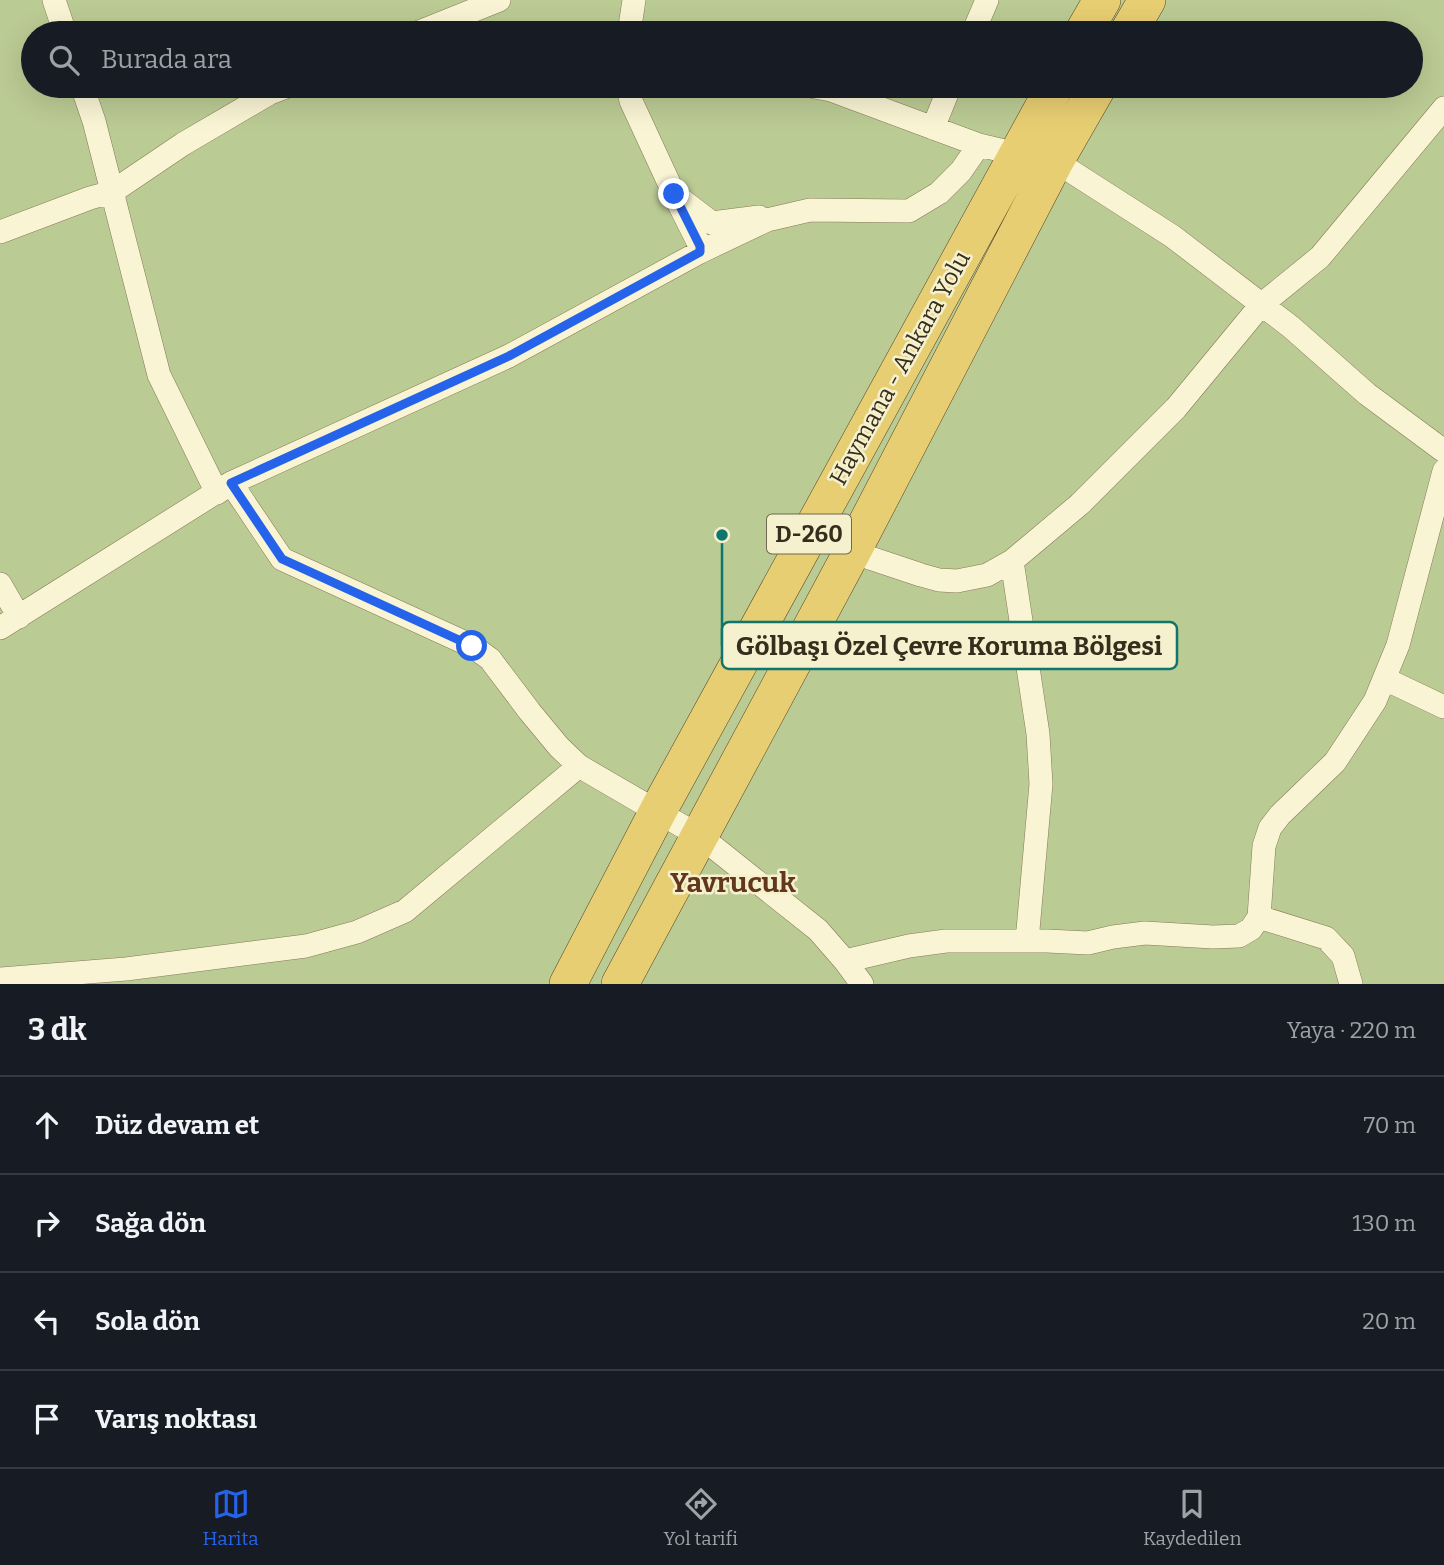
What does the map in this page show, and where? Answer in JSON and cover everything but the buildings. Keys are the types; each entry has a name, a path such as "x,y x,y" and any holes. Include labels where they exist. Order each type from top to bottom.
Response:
{"highway":[{"path":"1090,21 1101,0"},
{"path":"1135,21 1147,0"},
{"name":"Haymana - Ankara Yolu","path":"568,984 657,811 1048,98"},
{"name":"Haymana - Ankara Yolu","path":"620,984 701,837 1055,161 1091,98"}],"street":[{"path":"54,0 61,21"},
{"path":"447,21 499,0"},
{"path":"977,21 987,0"},
{"path":"626,2 628,21"},
{"path":"86,98 159,375 216,493 231,483"},
{"path":"0,232 112,191 183,144 261,98"},
{"path":"630,98 700,246 700,252"},
{"path":"852,98 979,145 1017,154"},
{"path":"933,128 945,98"},
{"path":"852,552 939,580 987,575 1012,561 1080,503 1176,408 1261,305 1320,257 1444,108"},
{"path":"674,194 712,223 810,210 909,211 939,193 961,171 979,145"},
{"path":"1055,161 1172,236 1292,327 1367,394 1444,451"},
{"path":"0,584 9,622 231,483 509,356 700,252 766,220 810,210"},
{"path":"845,961 909,946 946,941 1088,943 1145,933 1239,936 1251,929 1259,917 1264,846 1270,828 1335,761 1375,701 1385,679 1398,645 1444,471"},
{"path":"231,483 282,559 472,646 491,659 530,712 579,766 701,837 818,930 862,984"},
{"path":"1012,561 1038,734 1041,783 1027,941"},
{"path":"1385,679 1444,707"},
{"path":"0,979 126,969 306,946 357,932 405,911 579,766"},
{"path":"1259,917 1326,938 1343,956 1350,984"}],"green space":[{"path":"0,0 1444,0 1444,984 0,984"}],"place":[{"name":"Gölbaşı Özel Çevre Koruma Bölgesi","path":"722,535"}],"district":[{"name":"Yavrucuk","path":"733,882"}],"route":[{"path":"472,646 282,559 231,483 509,356 700,252 700,246 674,194"}]}
